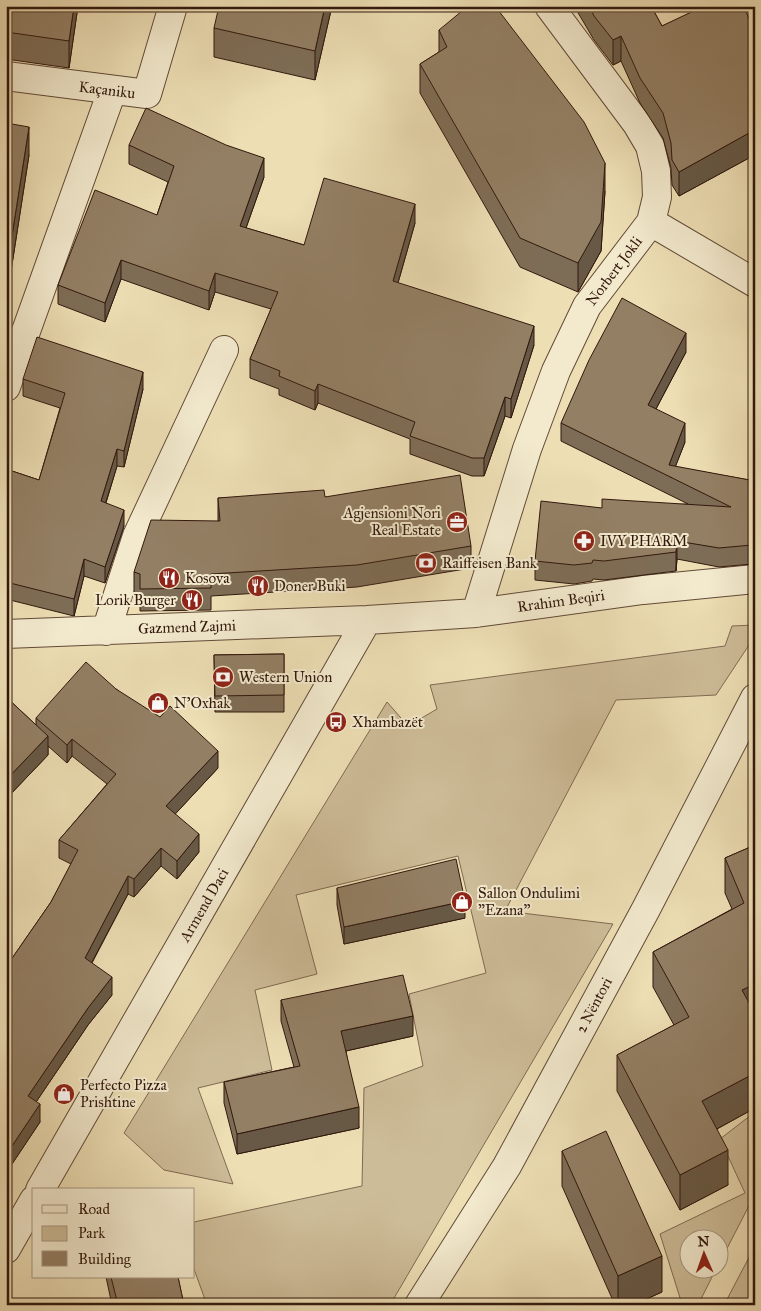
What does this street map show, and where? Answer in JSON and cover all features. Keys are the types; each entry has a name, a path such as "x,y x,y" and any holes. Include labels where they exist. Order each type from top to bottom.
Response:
{"street":[{"name":"Kaçaniku","path":"6,76 147,94 173,6"},
{"name":"Norbert Jokli","path":"476,613 527,449 556,371 587,306 651,222 657,197 656,171 650,146 637,124 549,6"},
{"path":"6,387 112,91"},
{"path":"651,222 755,283"},
{"path":"106,631 137,536 224,350"},
{"name":"Rrahim Beqiri","path":"367,620 476,613 643,590 755,579"},
{"name":"Gazmend Zajmi","path":"7,635 367,620"},
{"name":"Armend Daci","path":"41,1188 367,620"},
{"name":"2 Nëntori","path":"419,1305 507,1166 646,909 755,698"},
{"path":"6,1249 32,1204"}],"green space":[{"path":"755,625 755,636 716,695 616,700 505,911 613,924 390,1305 207,1305 195,1272 195,1222 362,1186 364,1088 423,1066 409,994 486,973 458,856 296,895 317,974 255,990 272,1070 198,1088 233,1184 164,1170 124,1133 387,702 408,726 437,709 430,685 725,646 732,626"},
{"path":"755,1112 755,1194 728,1246 728,1228 678,1228 678,1278 712,1278 698,1305 664,1305 681,1301 660,1234 745,1193 720,1139"},
{"path":"755,1246 755,1305 724,1305"}],"building":[{"path":"6,6 74,6 69,41 6,32"},
{"path":"219,6 325,6 315,51 214,28"},
{"path":"468,6 495,6 584,122 605,163 601,222 578,263 520,238 420,64 447,47 439,30"},
{"path":"589,6 651,6 662,26 704,6 743,6 755,31 755,137 749,133 679,172 672,160 671,143 663,113 640,78 621,36 613,40 594,16"},
{"path":"146,108 226,145 264,158 240,226 304,245 324,178 415,204 393,281 534,326 511,399 505,397 484,458 472,458 410,436 415,422 318,384 315,391 279,376 280,371 250,359 278,292 215,273 209,291 121,260 105,303 58,285 95,190 157,215 174,166 129,145"},
{"path":"6,123 29,127 11,242 6,243"},
{"path":"622,298 686,333 648,405 685,423 669,465 755,481 755,531 752,545 719,548 677,541 676,552 604,561 593,560 592,563 574,565 535,561 541,501 602,508 602,499 731,507 561,423 589,360"},
{"path":"37,337 143,372 124,451 117,449 101,501 124,510 105,567 84,559 74,599 6,582 6,469 39,480 65,393 23,379"},
{"path":"460,475 471,546 357,565 211,574 211,588 140,589 140,574 134,572 151,520 220,521 218,498 324,490 325,497"},
{"path":"284,654 284,695 215,696 214,655"},
{"path":"86,662 116,689 160,717 170,706 218,751 166,806 199,834 177,861 161,848 134,879 128,876 85,958 112,977 88,1008 28,1096 40,1104 6,1155 6,967 51,902 78,850 59,840 116,774 72,739 67,745 36,718"},
{"path":"6,697 48,736 6,780"},
{"path":"755,845 755,984 742,990 755,1014 755,1073 702,1101 728,1150 680,1175 617,1055 689,1017 653,952 744,903 725,858"},
{"path":"456,859 465,901 344,927 337,888"},
{"path":"403,975 413,1016 341,1031 359,1107 237,1134 224,1082 300,1066 281,1000"},
{"path":"606,1131 662,1256 618,1276 562,1151"},
{"path":"111,1278 178,1278 184,1305 118,1305"}],"place":[{"name":"Agjensioni Nori Real Estate","path":"457,522"},
{"name":"IVY PHARM","path":"584,541"},
{"name":"Raiffeisen Bank","path":"426,563"},
{"name":"Kosova","path":"169,578"},
{"name":"Doner Buki","path":"258,586"},
{"name":"Lorik Burger","path":"192,600"},
{"name":"Western Union","path":"223,677"},
{"name":"N'Oxhak","path":"158,703"},
{"name":"Xhambazët","path":"336,722"},
{"name":"Sallon Ondulimi \"Ezana\"","path":"462,902"},
{"name":"Perfecto Pizza Prishtine","path":"64,1094"}]}
